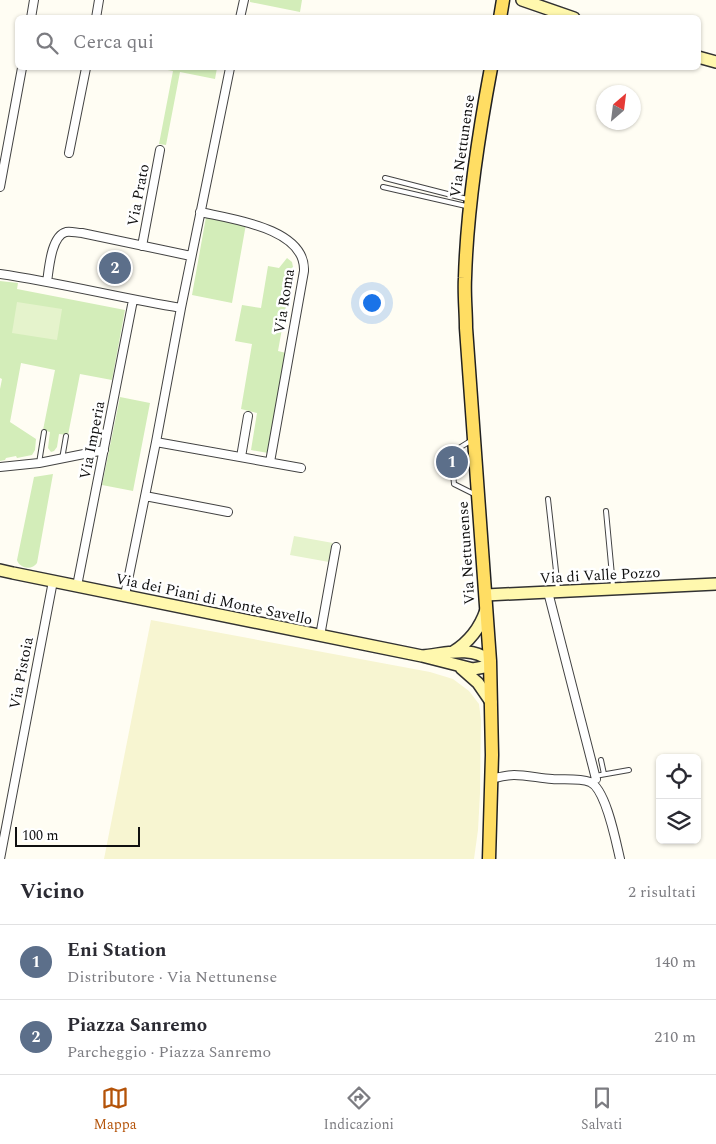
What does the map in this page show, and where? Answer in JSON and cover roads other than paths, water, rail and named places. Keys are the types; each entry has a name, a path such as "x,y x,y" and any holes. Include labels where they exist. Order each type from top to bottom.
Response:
{"main road":[{"path":"500,15 503,0"},
{"name":"Via Nettunense","path":"489,859 491,779 490,661 466,328 465,280 470,203 491,70"}],"street":[{"path":"32,15 34,0"},
{"path":"97,15 100,0"},
{"path":"241,15 244,0"},
{"path":"522,0 565,15"},
{"path":"701,58 716,62"},
{"path":"0,187 22,70"},
{"path":"69,153 86,70"},
{"path":"125,596 156,442 180,308 230,70"},
{"name":"Via Prato","path":"142,246 160,150"},
{"name":"Via Roma","path":"200,212 247,222 270,230 293,246 300,253 304,262 304,271 270,462"},
{"path":"47,282 54,244 64,232 191,256"},
{"path":"0,274 180,308"},
{"name":"Via Imperia","path":"77,586 134,300"},
{"path":"241,457 248,416"},
{"path":"156,442 301,468"},
{"path":"0,467 62,459 104,450"},
{"path":"145,496 228,512"},
{"path":"320,636 336,546"},
{"name":"Via dei Piani di Monte Savello","path":"0,570 422,656"},
{"name":"Via Pistoia","path":"0,859 53,581"},
{"name":"Via di Valle Pozzo","path":"486,602 553,592 716,584"},
{"path":"553,592 596,777"},
{"path":"422,656 442,655 460,648 481,622 486,602"},
{"path":"422,656 457,666 476,669 484,667 490,661 479,654 453,652"},
{"path":"457,666 481,687 491,702"},
{"path":"491,779 518,775 583,781 593,784 608,811 620,859"}],"lane":[{"path":"385,178 470,203"},
{"path":"383,187 470,203"},
{"path":"38,462 44,432"},
{"path":"62,459 66,436"},
{"path":"474,438 451,453 454,484 478,496"},
{"path":"548,499 553,592"},
{"path":"606,511 613,589"},
{"path":"601,760 604,774"},
{"path":"596,777 629,770"}],"place":[{"name":"Piazza Sanremo","path":"115,268"},
{"name":"Eni Station","path":"452,462"}]}
